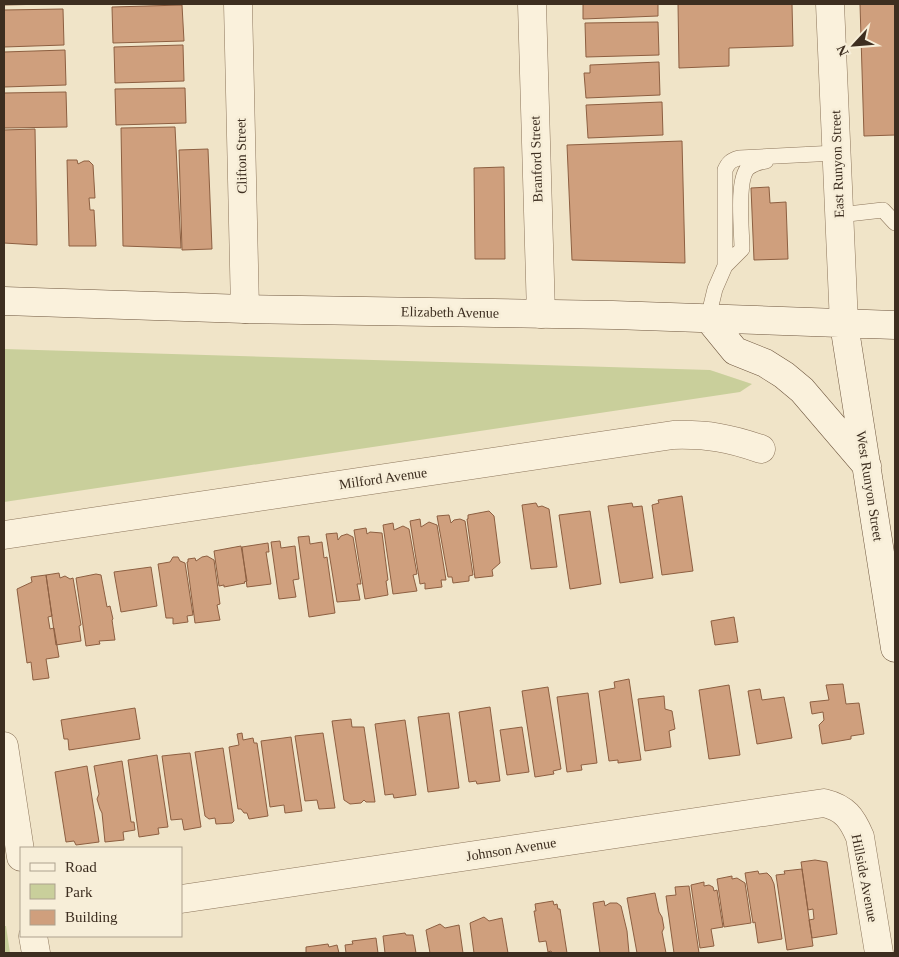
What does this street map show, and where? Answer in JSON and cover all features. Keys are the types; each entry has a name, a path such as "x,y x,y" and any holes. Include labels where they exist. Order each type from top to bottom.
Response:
{"street":[{"name":"Clifton Street","path":"238,4 245,309"},
{"name":"Branford Street","path":"532,4 541,314"},
{"name":"East Runyon Street","path":"830,4 844,324"},
{"name":"Elizabeth Avenue","path":"4,301 245,309 708,318 895,325"},
{"path":"708,318 735,351 765,363 784,375 802,390 867,466"},
{"name":"West Runyon Street","path":"844,324 895,648"},
{"name":"Milford Avenue","path":"4,535 673,435 719,436 761,449"},
{"path":"4,746 20,850"},
{"name":"Johnson Avenue","path":"182,899 816,803 824,803 841,809"},
{"name":"Hillside Avenue","path":"841,809 854,822 860,837 879,953"},
{"path":"33,937 36,953"}],"lane":[{"path":"708,318 715,289 725,266 725,170 727,164 739,158 836,152"},
{"path":"839,215 883,210 895,223"}],"green space":[{"path":"4,349 710,370 752,384 740,392 4,502"},
{"path":"4,926 6,926 10,953 4,953"}],"building":[{"path":"4,4 48,4 4,5"},
{"path":"583,4 658,4 658,16 583,19"},
{"path":"678,4 792,4 793,46 729,48 729,66 679,68"},
{"path":"860,4 895,4 895,135 864,136"},
{"path":"182,5 184,41 113,43 112,7"},
{"path":"63,9 64,45 4,47 4,10"},
{"path":"658,22 659,55 586,57 585,23"},
{"path":"183,45 184,81 115,83 114,47"},
{"path":"65,50 66,85 4,87 4,52"},
{"path":"659,62 660,95 586,98 584,73 590,73 590,65"},
{"path":"185,88 186,123 116,125 115,89"},
{"path":"66,92 67,127 4,128 4,93"},
{"path":"662,102 663,135 588,138 586,105"},
{"path":"175,127 181,248 123,246 121,128"},
{"path":"35,129 37,245 4,243 4,130"},
{"path":"682,141 685,263 572,260 567,145"},
{"path":"208,149 212,249 182,250 179,150"},
{"path":"67,160 77,160 78,164 89,161 93,165 95,198 89,198 90,210 94,210 96,246 69,246"},
{"path":"504,167 505,259 475,259 474,168"},
{"path":"769,187 770,203 786,202 788,259 754,260 751,188"},
{"path":"682,496 693,571 662,575 652,505 659,503 658,500"},
{"path":"536,503 538,507 542,506 549,509 557,567 531,569 522,505"},
{"path":"632,503 633,507 642,506 653,578 620,583 608,506"},
{"path":"489,511 494,516 500,563 492,570 493,576 475,578 467,519 468,515"},
{"path":"590,511 601,584 570,589 559,515"},
{"path":"449,515 451,523 454,520 460,519 465,521 473,575 469,576 469,581 453,583 452,577 448,577 437,516"},
{"path":"420,519 421,527 429,522 437,525 446,580 441,580 442,587 425,589 425,583 420,584 410,521"},
{"path":"393,523 394,530 403,526 409,529 417,574 413,575 417,591 393,594 383,525"},
{"path":"366,528 367,534 370,532 382,533 388,595 365,599 354,530"},
{"path":"337,533 338,540 341,536 347,534 353,537 361,584 357,584 360,600 337,602 326,534"},
{"path":"309,536 310,544 322,542 324,558 327,557 335,613 309,617 298,537"},
{"path":"280,541 281,548 295,546 299,579 293,580 296,597 279,599 271,542"},
{"path":"268,543 269,552 266,552 271,584 247,587 242,547"},
{"path":"241,546 247,581 224,587 224,585 219,586 214,551"},
{"path":"207,556 214,560 220,604 217,605 220,620 195,623 187,562 188,559 195,558 196,561"},
{"path":"173,557 178,557 180,561 185,563 193,615 187,616 188,622 173,624 173,618 166,618 158,564 170,562"},
{"path":"151,567 157,606 121,612 114,572"},
{"path":"59,573 60,578 65,576 70,579 73,578 81,625 79,626 81,641 56,645 46,575"},
{"path":"96,574 101,575 107,607 110,606 115,640 99,641 100,644 86,646 76,578"},
{"path":"46,575 52,616 48,617 50,629 54,628 59,657 46,659 49,678 33,680 31,662 27,663 17,589 32,582 31,577"},
{"path":"734,617 738,642 715,645 711,621"},
{"path":"629,679 641,760 618,763 618,760 609,761 599,691 615,688 614,682"},
{"path":"843,684 846,704 859,703 864,734 851,736 851,739 822,744 819,725 824,720 823,712 812,714 810,702 829,700 826,685"},
{"path":"729,685 740,755 709,759 699,690"},
{"path":"548,687 561,769 553,771 554,774 535,777 522,691"},
{"path":"760,689 762,700 784,697 792,738 757,744 748,691"},
{"path":"588,693 597,763 581,765 582,770 567,772 557,697"},
{"path":"664,696 665,709 672,711 675,729 669,731 671,747 645,751 638,699"},
{"path":"490,707 500,781 477,784 476,781 469,782 459,712"},
{"path":"135,708 140,739 69,750 68,739 64,739 61,720"},
{"path":"449,713 459,788 428,792 418,717"},
{"path":"351,719 352,727 364,727 375,802 366,802 364,800 361,803 350,804 344,800 332,721"},
{"path":"405,720 416,795 394,798 393,794 385,795 375,724"},
{"path":"522,727 529,772 507,775 500,730"},
{"path":"242,733 243,740 253,738 254,743 257,743 268,816 249,819 247,813 238,809 229,747 239,745 237,734"},
{"path":"323,733 335,808 319,809 317,800 305,801 295,736"},
{"path":"291,737 302,811 285,813 284,805 270,807 261,741"},
{"path":"223,748 234,821 232,823 216,824 215,818 209,819 205,816 195,752"},
{"path":"190,753 201,827 184,830 182,819 171,820 162,756"},
{"path":"157,755 168,827 158,828 159,834 139,837 128,760"},
{"path":"122,761 131,822 134,822 135,830 123,832 124,840 105,842 102,813 97,799 99,794 94,766"},
{"path":"87,766 99,842 76,845 74,841 66,842 55,772"},
{"path":"815,860 827,862 837,934 812,938 809,920 814,919 813,909 808,910 801,862"},
{"path":"802,869 813,946 787,950 776,875 785,874 784,871"},
{"path":"758,871 759,874 767,873 774,884 782,939 758,943 745,873"},
{"path":"732,876 732,879 737,878 745,883 751,923 724,927 717,879"},
{"path":"704,882 704,886 709,885 713,887 714,891 717,890 723,927 711,929 714,946 700,948 691,885"},
{"path":"689,886 699,953 674,953 666,896 676,895 675,887"},
{"path":"655,893 662,917 664,928 662,932 666,953 637,953 627,898"},
{"path":"553,901 554,905 557,904 558,909 560,909 567,953 548,952 546,941 539,942 534,911 536,911 535,904"},
{"path":"604,901 605,906 610,903 617,903 621,906 627,931 629,953 600,953 593,903"},
{"path":"484,917 489,921 502,918 508,953 474,953 470,923"},
{"path":"440,924 445,928 459,925 463,953 430,953 426,930"},
{"path":"405,933 406,935 413,935 416,953 385,953 383,936"},
{"path":"376,938 378,953 346,953 345,945 353,944 352,941"},
{"path":"328,944 329,947 337,945 339,953 306,953 306,947"}]}
